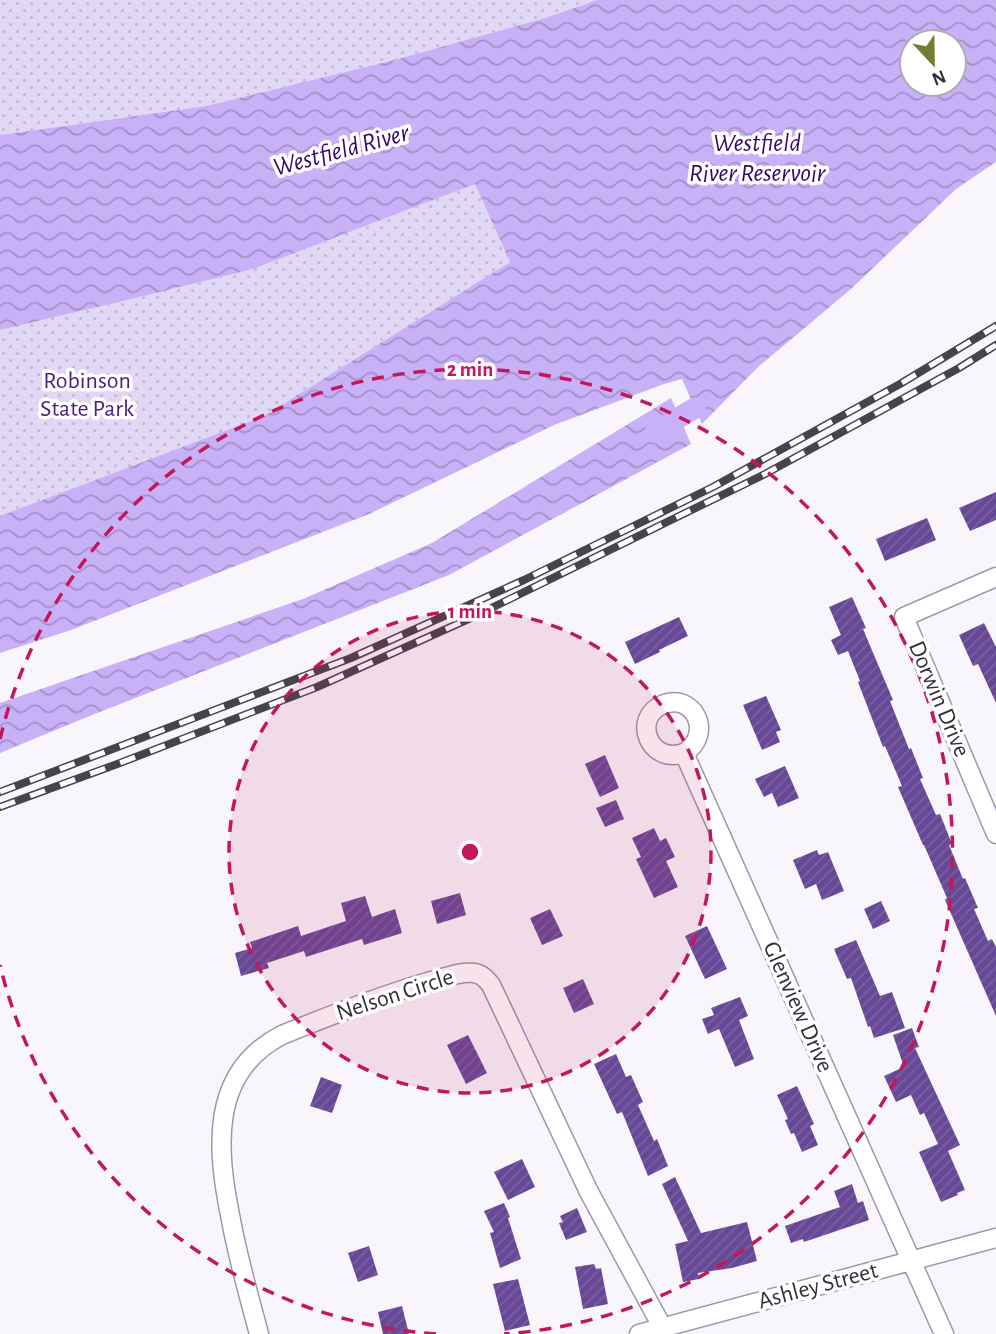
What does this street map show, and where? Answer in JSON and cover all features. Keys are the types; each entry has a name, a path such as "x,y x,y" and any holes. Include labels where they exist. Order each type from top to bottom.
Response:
{"street":[{"name":"Dorwin Drive","path":"996,578 904,617 996,834"},
{"name":"Glenview Drive","path":"684,753 944,1334"},
{"name":"Nelson Circle","path":"260,1334 237,1254 224,1188 221,1124 234,1083 256,1054 282,1035 404,989 461,973 484,976 491,985 589,1192 665,1331"},
{"name":"Ashley Street","path":"639,1334 665,1331 996,1238"}],"green space":[{"path":"0,0 597,0 545,18 398,59 206,106 0,135"},
{"name":"Robinson State Park","path":"475,184 510,262 264,416 0,516 0,330 253,269"}],"water":[{"path":"597,0 996,0 996,162 956,189 851,289 758,367 702,424 682,379 664,384 554,425 369,514 71,630 0,653 0,516 264,416 510,262 475,184 253,269 0,330 0,135 206,106 398,59 545,18"},
{"path":"671,398 691,444 449,575 0,753 0,703 303,599 432,543"}],"building":[{"path":"996,492 996,520 970,531 959,508"},
{"path":"927,518 936,540 885,561 876,539"},
{"path":"852,597 893,700 890,701 923,778 920,779 936,815 940,814 952,844 949,845 978,908 974,909 988,941 992,939 996,947 996,1016 898,787 902,786 885,746 883,747 848,651 838,655 831,640 841,635 829,607"},
{"path":"679,617 688,636 635,664 625,642"},
{"path":"984,623 996,647 996,703 978,664 973,666 959,635"},
{"path":"766,696 781,730 776,732 780,742 762,750 743,705"},
{"path":"605,755 619,788 600,797 585,764"},
{"path":"785,766 799,798 778,807 772,793 764,797 755,779"},
{"path":"616,800 624,819 605,827 596,808"},
{"path":"654,828 660,841 666,838 675,857 666,861 678,887 654,898 636,859 641,857 632,838"},
{"path":"817,850 819,855 828,852 844,891 822,900 816,884 805,889 793,860"},
{"path":"460,893 466,915 437,924 431,901"},
{"path":"365,896 372,917 395,909 402,933 364,945 362,939 306,957 304,951 267,963 269,968 241,976 235,953 252,948 250,942 298,926 301,936 346,921 341,903"},
{"path":"881,901 890,921 873,929 864,909"},
{"path":"550,909 563,936 542,945 530,918"},
{"path":"707,926 727,969 705,979 685,936"},
{"path":"856,940 880,996 892,992 905,1028 874,1038 851,978 847,979 834,949"},
{"path":"583,979 594,1004 574,1013 563,988"},
{"path":"740,997 748,1016 739,1020 754,1059 735,1067 719,1029 708,1034 702,1019 714,1015 711,1008"},
{"path":"912,1028 919,1047 915,1048 960,1145 948,1151 965,1190 941,1202 919,1152 938,1144 924,1113 920,1115 911,1095 896,1102 884,1076 904,1067 893,1035"},
{"path":"468,1035 487,1073 466,1084 447,1045"},
{"path":"616,1054 626,1077 631,1075 643,1102 638,1105 668,1166 648,1176 622,1112 617,1114 594,1064"},
{"path":"321,1077 342,1085 332,1113 310,1106"},
{"path":"797,1086 814,1124 810,1126 818,1145 802,1152 794,1133 791,1134 785,1120 788,1119 777,1095"},
{"path":"522,1159 535,1187 508,1200 494,1172"},
{"path":"675,1177 701,1233 747,1222 757,1261 698,1273 699,1279 683,1282 675,1244 688,1241 662,1184"},
{"path":"852,1184 858,1203 863,1201 869,1220 804,1242 803,1239 791,1243 785,1226 840,1207 834,1191"},
{"path":"504,1203 521,1259 500,1268 490,1233 494,1232 484,1211"},
{"path":"577,1208 587,1232 566,1240 559,1223 563,1222 560,1216"},
{"path":"369,1246 378,1275 358,1282 348,1253"},
{"path":"594,1264 596,1269 601,1268 608,1304 583,1309 575,1267"},
{"path":"518,1279 530,1325 505,1331 493,1284"},
{"path":"402,1306 409,1334 383,1334 378,1312"}],"waterway":[{"path":"655,432 695,408"}],"railway":[{"path":"0,792 351,658 524,580 713,487 900,384 996,326"},
{"path":"0,807 317,687 473,617 765,474 996,345"}],"water label":[{"name":"Westfield River","path":"341,150"},
{"name":"Westfield River Reservoir","path":"757,158"}]}
